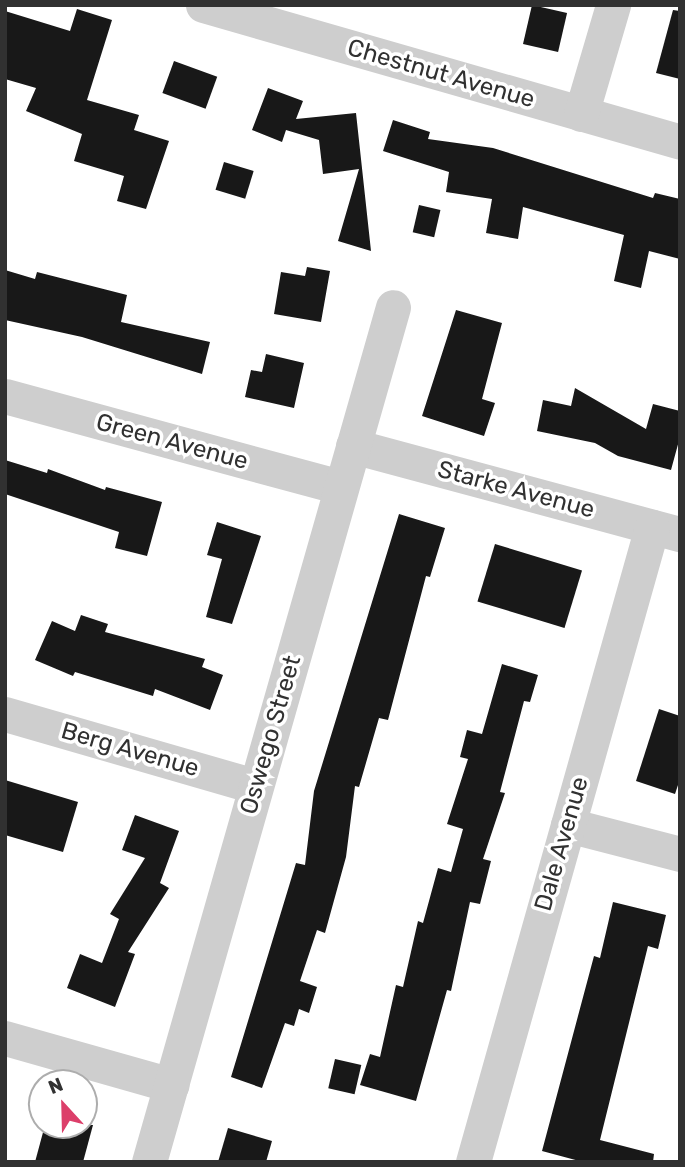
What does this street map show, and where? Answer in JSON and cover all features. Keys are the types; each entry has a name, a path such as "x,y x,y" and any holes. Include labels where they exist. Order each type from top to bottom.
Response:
{"street":[{"name":"Chestnut Avenue","path":"203,5 680,142"},
{"path":"581,114 613,5"},
{"name":"Oswego Street","path":"149,1162 393,307"},
{"name":"Green Avenue","path":"5,396 340,488"},
{"name":"Starke Avenue","path":"353,446 666,531"},
{"name":"Dale Avenue","path":"473,1162 568,825 666,531"},
{"name":"Berg Avenue","path":"5,715 255,786"},
{"path":"568,825 680,854"},
{"path":"5,1038 171,1085"}],"building":[{"path":"532,5 567,13 558,52 523,44"},
{"path":"77,9 112,20 87,100 139,115 134,130 169,141 146,209 117,201 124,176 74,161 82,134 26,111 36,88 5,79 5,11 70,31"},
{"path":"673,10 680,11 680,79 656,73"},
{"path":"174,61 217,77 206,109 162,93"},
{"path":"268,88 303,101 296,119 356,113 371,251 338,241 359,169 323,174 319,140 286,130 282,142 252,130"},
{"path":"393,120 430,132 428,139 493,148 653,198 655,193 680,199 680,259 649,251 641,288 614,281 624,235 523,207 518,239 486,233 492,199 446,192 449,172 383,151"},
{"path":"224,162 254,171 245,199 216,190"},
{"path":"419,205 440,210 434,237 413,232"},
{"path":"307,267 330,271 321,322 274,314 281,272 305,276"},
{"path":"5,270 35,279 37,272 127,295 121,322 210,342 202,374 82,337 5,320"},
{"path":"456,310 502,323 482,399 495,403 484,436 422,416"},
{"path":"266,354 304,363 294,408 245,397 251,370 262,372"},
{"path":"575,388 646,429 653,404 680,411 680,437 671,470 618,456 595,443 537,431 543,400 571,406"},
{"path":"5,460 47,473 48,469 105,490 106,487 162,502 147,556 115,548 119,532 5,494"},
{"path":"399,514 445,528 430,577 426,576 388,720 379,718 359,787 355,786 346,857 325,933 317,930 300,981 317,987 309,1013 299,1009 294,1026 285,1023 262,1088 231,1077 296,863 305,865 314,791"},
{"path":"217,522 261,536 232,624 206,617 222,559 207,555"},
{"path":"495,544 582,571 564,628 477,601"},
{"path":"81,615 108,624 105,632 205,659 202,667 223,675 210,710 155,689 153,696 75,672 73,676 35,660 52,621 75,631"},
{"path":"502,664 538,675 530,702 524,701 500,792 505,793 483,859 491,861 480,904 470,902 451,991 447,990 416,1101 360,1085 370,1054 380,1057 396,985 403,987 418,921 423,923 438,868 451,872 463,829 447,824 468,759 460,757 467,730 482,734"},
{"path":"659,709 680,716 680,779 675,794 636,781"},
{"path":"5,780 78,802 63,852 5,835"},
{"path":"135,815 179,831 160,883 169,888 128,952 135,954 115,1007 67,988 80,954 102,963 119,919 110,914 145,858 122,850"},
{"path":"613,902 666,915 658,949 648,946 600,1140 654,1154 653,1162 583,1162 542,1151 594,956 600,958"},
{"path":"335,1059 361,1065 355,1094 328,1088"},
{"path":"228,1128 272,1141 266,1162 218,1162"},
{"path":"41,1139 89,1139 83,1162 35,1162"}]}
